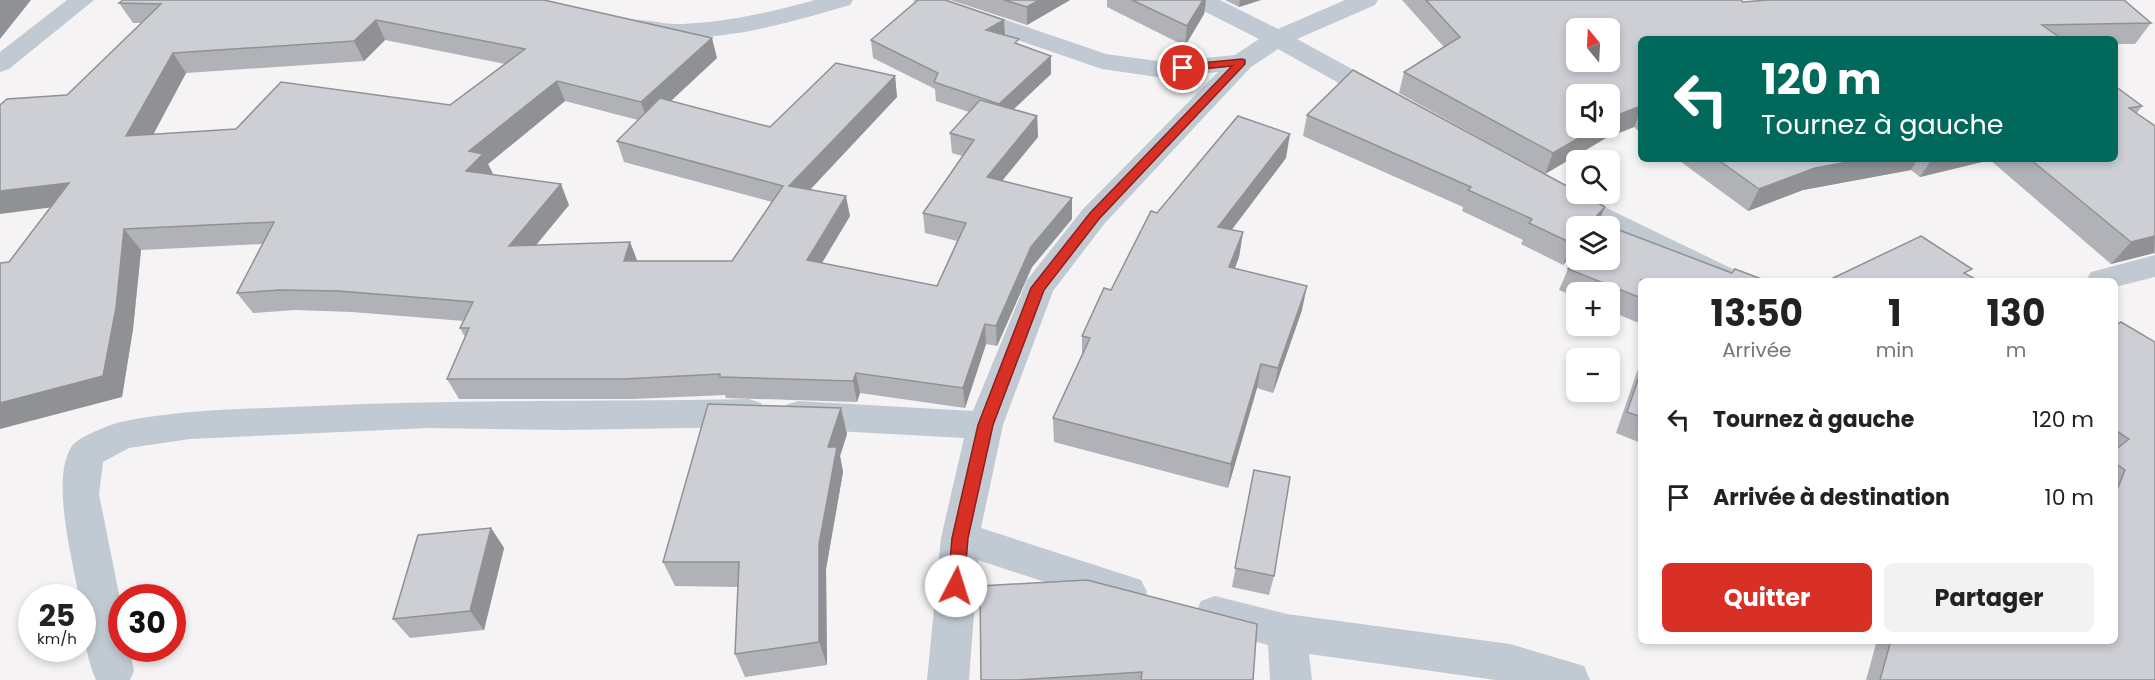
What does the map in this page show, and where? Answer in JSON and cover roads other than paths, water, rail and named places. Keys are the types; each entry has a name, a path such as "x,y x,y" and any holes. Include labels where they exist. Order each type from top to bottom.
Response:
{"street":[{"path":"0,64 82,0"},
{"path":"604,20 639,29 711,30 796,14 840,0"},
{"path":"926,0 1102,61 1164,70 1242,62"},
{"path":"1201,0 1277,38 1404,109"},
{"path":"948,680 960,538 986,425 1038,288 1094,216 1242,62 1277,38 1366,0"},
{"path":"1535,181 1724,278"},
{"path":"2110,278 2155,266"},
{"path":"113,671 80,494 86,454 122,435 190,425 429,414 564,416 750,413 986,425"},
{"path":"960,538 1098,584 1287,633 1510,663 1569,680"},
{"path":"1287,633 1290,680"}]}
